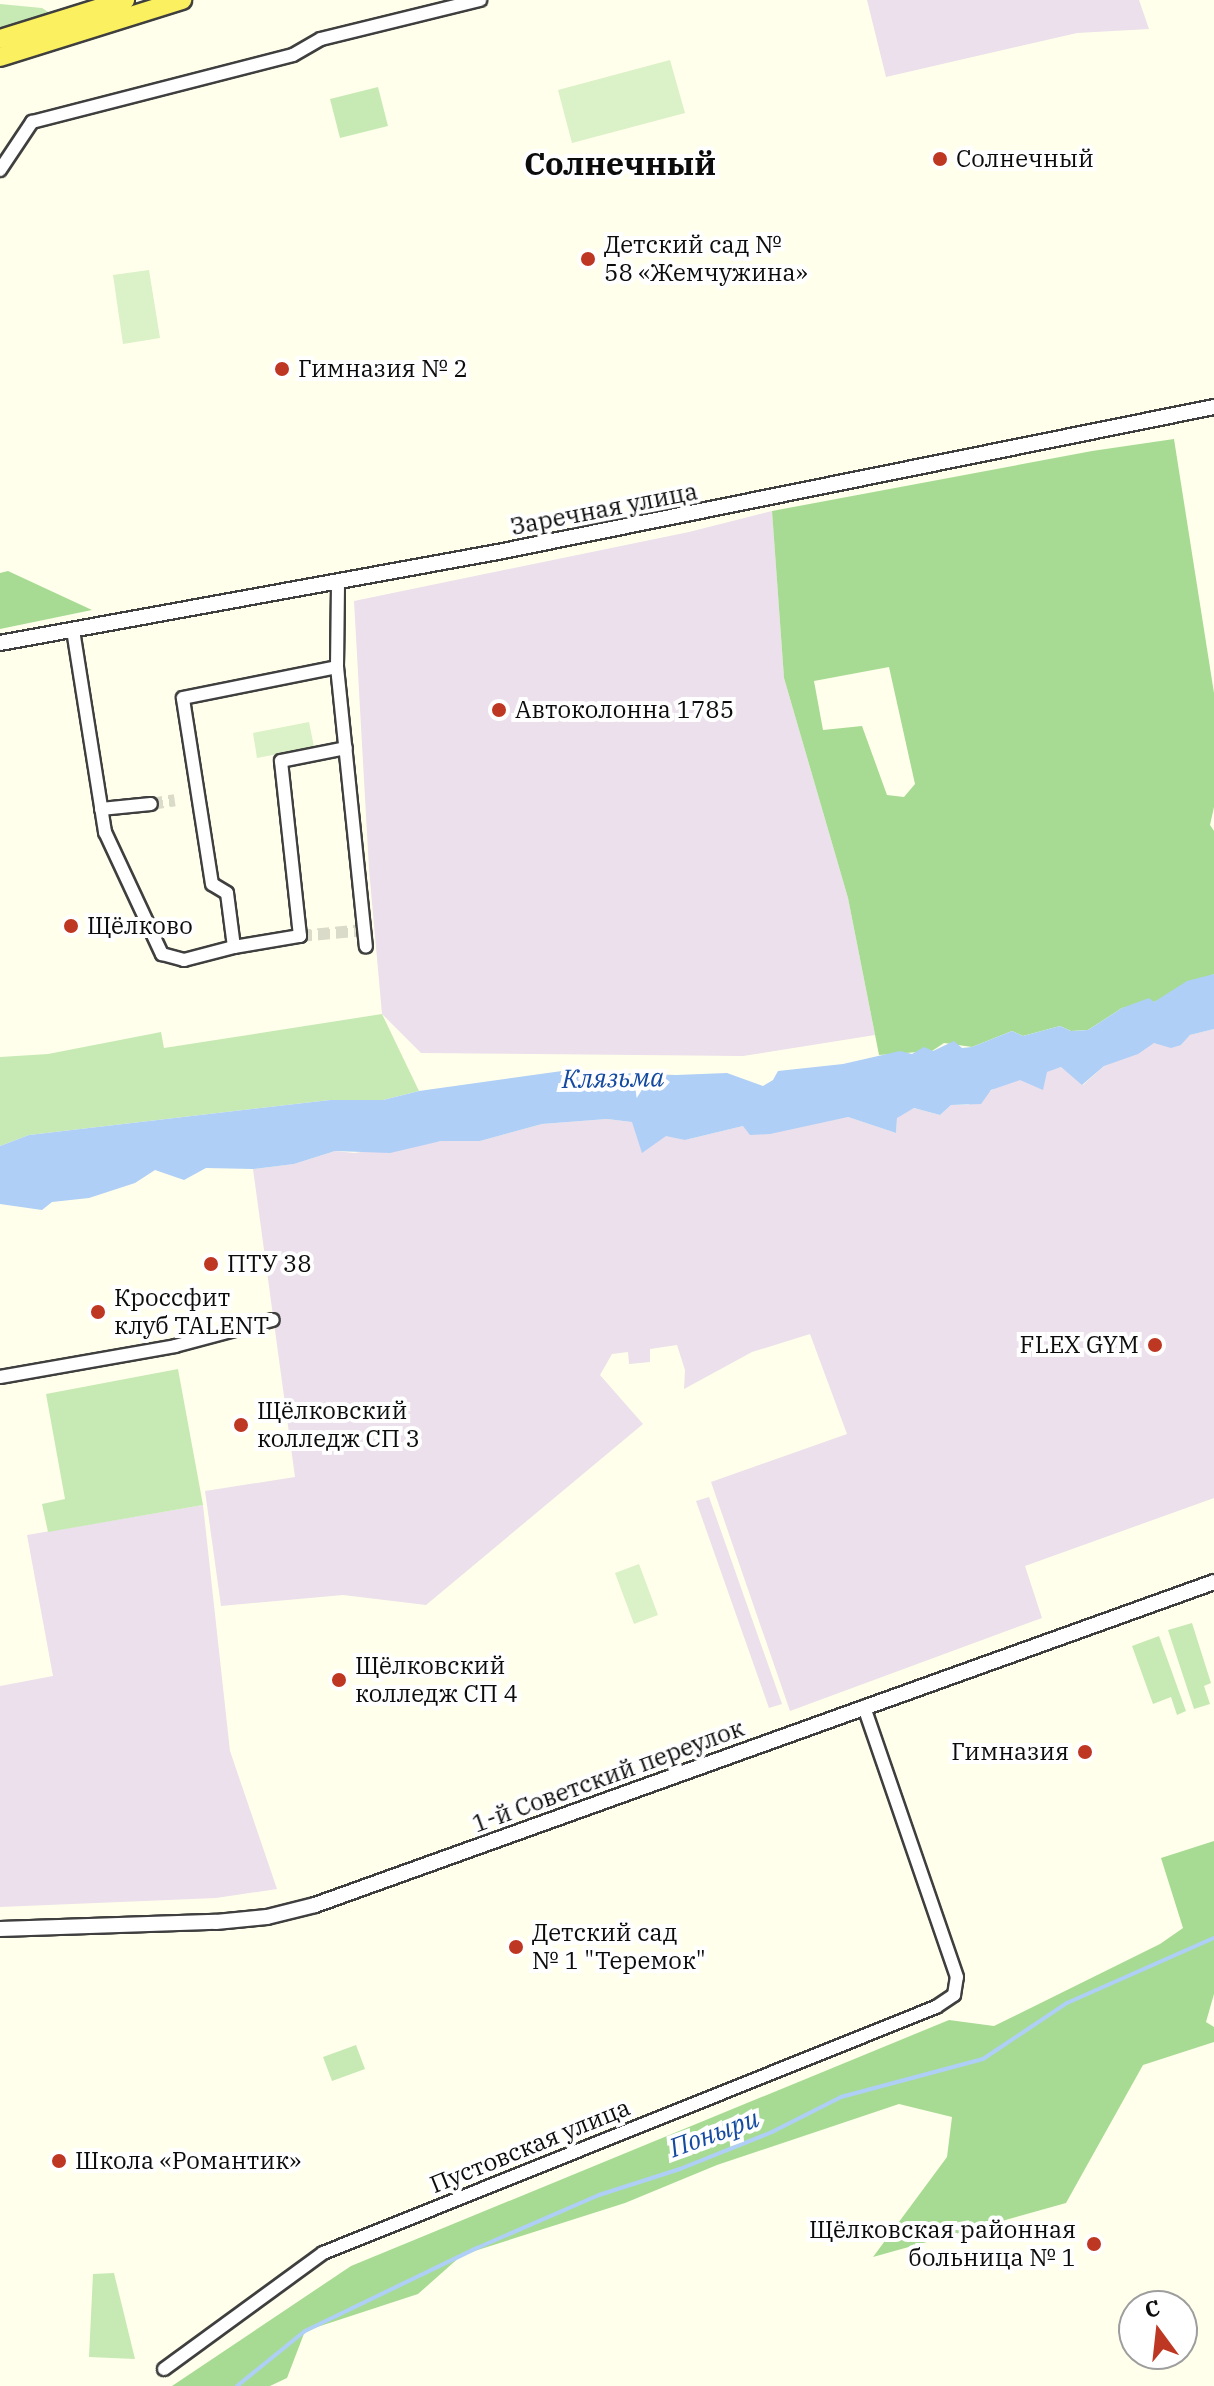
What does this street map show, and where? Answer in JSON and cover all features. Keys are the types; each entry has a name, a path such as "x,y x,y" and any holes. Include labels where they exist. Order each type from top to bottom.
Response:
{"main road":[{"path":"0,39 125,0"},
{"path":"0,57 182,0"}],"street":[{"path":"0,170 32,122 293,55 321,39 480,0"},
{"name":"Заречная улица","path":"0,643 338,582 1214,407"},
{"path":"338,582 337,667 366,946"},
{"path":"73,630 105,832 162,954 184,960 234,947 300,936 281,761 346,748"},
{"path":"234,947 227,893 212,884 183,698 337,667"},
{"path":"101,809 151,804"},
{"path":"0,1377 175,1346 273,1320"},
{"name":"1-й Советский переулок","path":"0,1929 267,1917 315,1905 1214,1582"},
{"name":"Пустовская улица","path":"164,2369 323,2253 936,2007 954,1995 957,1977 864,1707"}],"shaded area":[{"path":"867,0 1139,0 1149,29 1077,33 886,77"},
{"path":"772,511 784,678 848,898 875,1035 743,1056 421,1053 382,1014 369,869 354,601 689,532"},
{"path":"1214,1029 1214,1498 1025,1566 1042,1618 790,1711 711,1482 847,1434 810,1334 752,1352 684,1389 685,1370 677,1345 650,1349 650,1362 629,1364 628,1352 612,1354 600,1375 643,1424 426,1605 343,1595 221,1606 205,1491 295,1477 253,1169 294,1164 335,1151 354,1153 441,1141 480,1141 542,1124 607,1119 632,1122 685,1140 743,1126 848,1117 896,1133 897,1117 914,1108 940,1115 951,1105 968,1105 1000,1085 1061,1067 1083,1085 1104,1066 1154,1043 1181,1045 1190,1035"},
{"path":"709,1497 782,1704 769,1708 696,1501"},
{"path":"203,1505 230,1751 277,1889 216,1898 0,1907 0,1686 53,1676 27,1535"}],"green space":[{"path":"0,4 42,8 53,15 0,29"},
{"path":"670,60 685,113 572,143 558,90"},
{"path":"378,87 388,126 340,138 330,99"},
{"path":"149,270 160,338 123,344 113,275"},
{"path":"1174,439 1214,693 1214,807 1210,825 1214,831 1214,974 1154,1002 1122,1008 1088,1030 1071,1031 1060,1026 1023,1036 1012,1031 972,1047 944,1043 932,1051 879,1055 848,898 784,678 772,511 1092,451","holes":["889,667 915,784 904,797 887,795 862,726 823,730 814,681"]},
{"path":"8,571 92,610 0,629 0,573"},
{"path":"309,722 314,747 257,758 253,733"},
{"path":"382,1014 419,1091 383,1100 330,1100 29,1135 0,1146 0,1057 48,1054 161,1032 164,1048"},
{"path":"178,1369 203,1505 48,1532 42,1504 65,1499 46,1394"},
{"path":"639,1564 658,1615 634,1624 615,1573"},
{"path":"1192,1623 1211,1683 1204,1686 1210,1704 1194,1709 1168,1630"},
{"path":"1159,1636 1186,1711 1177,1715 1171,1697 1153,1704 1132,1646"},
{"path":"1214,1841 1214,1994 1206,2022 1214,2027 1214,2042 1143,2065 1066,2203 873,2257 947,2157 952,2117 899,2104 717,2165 625,2203 462,2255 418,2294 305,2331 287,2378 270,2386 172,2386 351,2266 949,2020 994,2026 1160,1944 1183,1928 1161,1858"},
{"path":"356,2045 365,2069 332,2081 323,2057"},
{"path":"114,2273 135,2359 89,2357 93,2274"}],"water":[{"name":"Клязьма","path":"1214,974 1214,1029 1190,1035 1181,1045 1171,1048 1154,1043 1138,1054 1104,1066 1082,1085 1061,1067 1047,1072 1043,1090 1020,1080 991,1090 981,1104 951,1105 940,1115 914,1108 897,1118 896,1133 848,1117 770,1134 750,1135 743,1126 685,1140 666,1136 642,1153 632,1122 607,1119 542,1124 480,1141 441,1141 390,1153 335,1151 294,1164 253,1169 206,1168 184,1180 155,1170 135,1183 89,1198 52,1202 42,1210 0,1204 0,1146 29,1135 330,1100 383,1100 419,1091 562,1071 676,1075 727,1073 763,1086 773,1080 778,1071 843,1064 900,1051 912,1054 924,1047 933,1051 954,1041 962,1048 972,1047 1012,1031 1023,1036 1060,1026 1071,1031 1088,1030 1122,1008 1149,998 1154,1002 1187,981"}],"waterway":[{"name":"Поныри","path":"237,2386 305,2331 477,2248 599,2195 680,2169 772,2132 841,2097 983,2059 1067,2003 1214,1938"}],"tunnel":[{"path":"151,804 175,800"},
{"path":"300,936 365,930"}],"place":[{"name":"Солнечный","path":"940,159"},
{"name":"Детский сад № 58 «Жемчужина»","path":"588,259"},
{"name":"Гимназия № 2","path":"282,369"},
{"name":"Автоколонна 1785","path":"499,710"},
{"name":"Щёлково","path":"71,926"},
{"name":"ПТУ 38","path":"211,1264"},
{"name":"Кроссфит клуб TALENT","path":"98,1312"},
{"name":"FLEX GYM","path":"1155,1345"},
{"name":"Щёлковский колледж СП 3","path":"241,1425"},
{"name":"Щёлковский колледж СП 4","path":"339,1680"},
{"name":"Гимназия","path":"1085,1752"},
{"name":"Детский сад № 1 \"Теремок\"","path":"516,1947"},
{"name":"Школа «Романтик»","path":"59,2161"},
{"name":"Щёлковская районная больница № 1","path":"1094,2244"}],"district":[{"name":"Солнечный","path":"620,163"}]}
